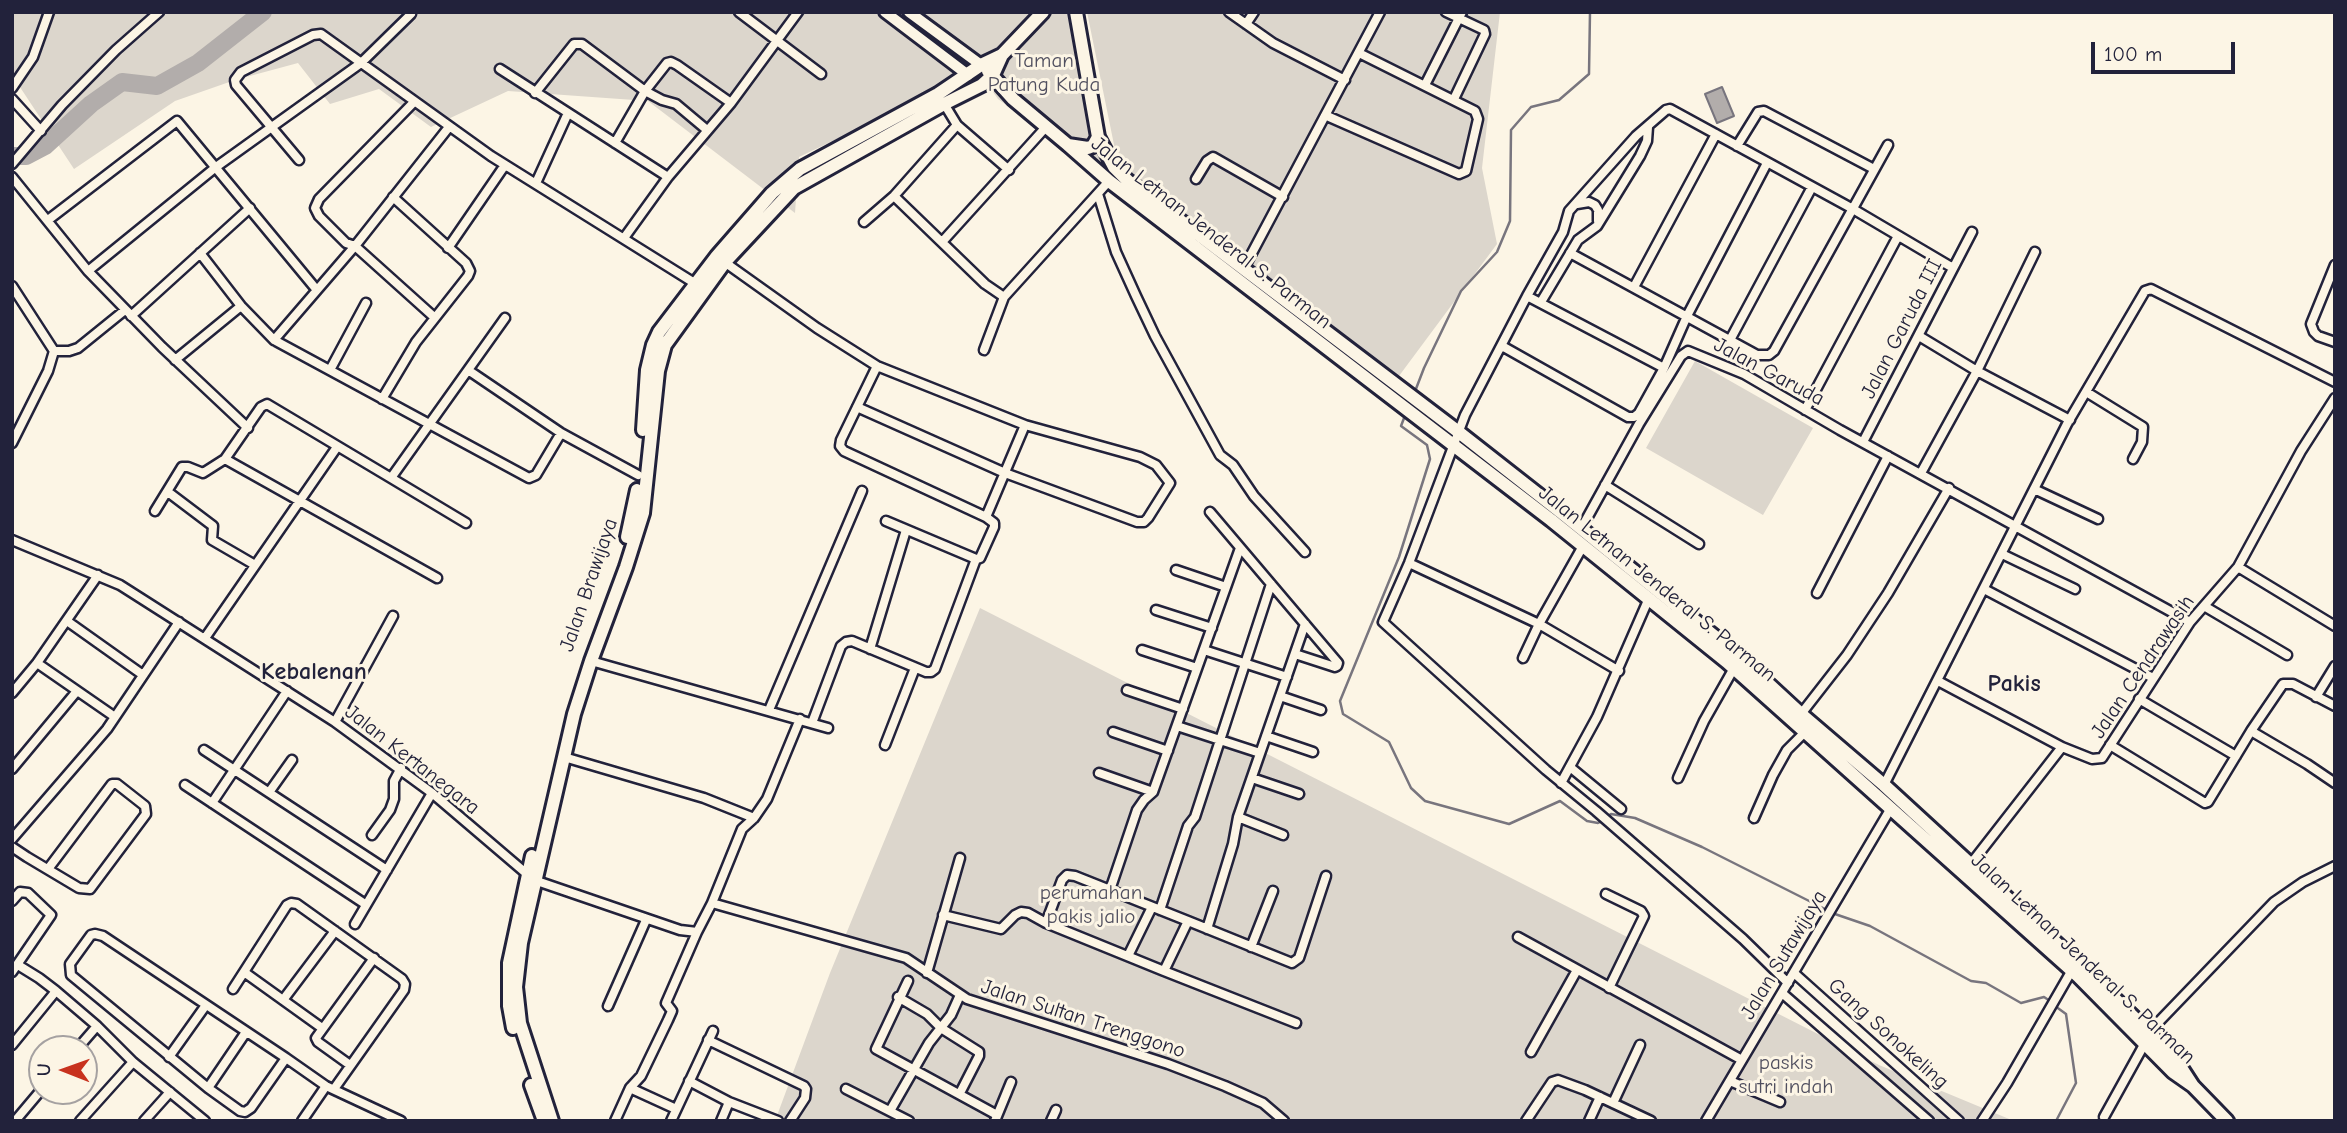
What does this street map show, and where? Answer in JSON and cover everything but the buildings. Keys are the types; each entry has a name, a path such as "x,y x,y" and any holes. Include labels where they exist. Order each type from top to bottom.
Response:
{"highway":[{"path":"993,75 1002,55 1043,12"},
{"name":"Jalan Letnan Jenderal S. Parman","path":"1076,12 1098,136 1114,167 1128,181 1244,268 1381,382"},
{"name":"Jalan Brawijaya","path":"544,1121 520,1054 508,994 510,955 579,675 622,556 634,510 650,356 659,332 696,284 794,188 942,99 981,65 1002,55"},
{"path":"981,65 1013,99"},
{"path":"968,75 982,85 1013,99"},
{"name":"Jalan Brawijaya","path":"942,99 982,85 993,75"},
{"name":"Jalan Letnan Jenderal S. Parman","path":"1013,99 1109,181 1581,529 1735,653 1970,865 2147,1037 2173,1072 2193,1086 2227,1121"},
{"path":"1068,145 1088,148 1093,146 1098,136"},
{"name":"Jalan Brawijaya","path":"552,1121 520,1023 516,988 530,878 591,661 643,513 661,357 677,325 721,259"},
{"name":"Jalan Letnan Jenderal S. Parman","path":"1454,437 1734,668 2147,1037"}],"main road":[{"path":"885,12 968,75"},
{"path":"909,12 981,65"}],"street":[{"path":"12,88 33,57 49,12"},
{"path":"12,164 62,105 116,50 159,12"},
{"path":"738,12 821,74"},
{"path":"624,238 668,177 731,103 798,12"},
{"path":"1229,12 1273,43 1345,80"},
{"path":"1247,24 1254,12"},
{"path":"1446,12 1460,15 1484,30 1485,34 1454,99"},
{"path":"1244,268 1327,116 1378,13"},
{"path":"88,271 216,167 361,63 411,15"},
{"path":"1425,85 1460,15"},
{"path":"299,160 236,85 235,80 241,72 313,35 321,34 505,165 696,284"},
{"path":"535,93 574,44 578,43 586,46 645,90 662,100 676,104 707,130"},
{"path":"1327,116 1461,174 1466,171 1478,115 1475,111 1359,53"},
{"path":"615,143 645,90 665,65 671,62 731,103"},
{"path":"500,69 668,177"},
{"path":"12,99 41,131"},
{"path":"942,99 957,125 1009,170"},
{"path":"414,102 319,199 315,208 319,216 346,243 355,246 434,317"},
{"path":"1788,983 1743,939 1561,783 1383,624 1409,563 1454,437 1563,232 1569,211 1636,136 1666,110 1670,109 1853,208 1953,268"},
{"path":"1737,146 1758,113 1764,111 1874,169"},
{"path":"536,183 568,113"},
{"path":"48,220 177,121 316,289"},
{"path":"864,222 894,196 957,125"},
{"path":"274,340 355,246 449,127"},
{"path":"942,242 1046,127"},
{"path":"1541,302 1578,240 1594,230 1640,156 1647,141 1648,127"},
{"path":"1634,287 1716,134"},
{"path":"1570,253 1757,355 1764,356 1774,351 1888,145"},
{"path":"1196,179 1207,161 1213,157 1283,197"},
{"path":"1502,346 1628,417 1634,417 1664,368 1686,316 1767,163"},
{"path":"448,248 505,165"},
{"path":"12,177 88,271 175,360 242,423"},
{"path":"984,350 1004,297 1109,181"},
{"path":"1730,340 1812,187"},
{"path":"1098,194 1116,253 1155,336 1220,455 1229,462 1254,496 1305,552"},
{"path":"894,196 985,284 1004,297"},
{"path":"382,399 416,342 470,271 466,263 393,197"},
{"path":"1577,204 1589,202 1595,205 1598,222"},
{"path":"54,351 78,348 128,313 250,208"},
{"name":"Jalan Garuda III","path":"1863,443 1972,232"},
{"path":"1805,410 1898,236"},
{"path":"1921,473 1977,371 2035,252"},
{"path":"200,253 241,306 274,340 428,425 533,478 561,433"},
{"path":"721,259 817,328 877,366 1025,425 1149,461 1170,483 1148,518 1144,522 1137,522 1004,473 858,407"},
{"path":"2335,265 2311,324 2318,336 2335,342"},
{"path":"12,286 54,351 48,371 12,443"},
{"path":"1884,785 2070,420 2145,291 2150,289 2335,382"},
{"path":"1527,296 1664,368"},
{"path":"330,370 366,303"},
{"path":"175,360 241,306"},
{"path":"391,478 505,318"},
{"path":"1919,336 1977,371 2070,420"},
{"name":"Jalan Garuda","path":"1581,529 1681,356 1688,351 1744,374 1863,443 2190,622"},
{"path":"812,723 841,646 846,642 852,642 926,672 935,669 976,559 980,558 994,527 994,523 986,517 844,451 841,440 877,366"},
{"path":"468,370 561,433 638,475"},
{"path":"2088,393 2143,427 2142,442 2133,459"},
{"name":"Jalan Cendrawasih","path":"1970,865 2062,747 2096,760 2102,758 2190,622 2238,567 2301,451 2335,398"},
{"path":"155,512 183,466 203,473 225,458 242,423 267,404 466,523"},
{"path":"986,517 1025,425"},
{"path":"205,638 337,447"},
{"path":"1817,593 1888,456"},
{"path":"225,458 437,578"},
{"path":"1605,485 1699,544"},
{"path":"1801,714 1847,655 1888,593 1949,488"},
{"path":"2034,489 2098,519"},
{"path":"769,710 862,491"},
{"path":"168,492 214,526 211,539 256,565"},
{"path":"1210,512 1338,663 1335,667 1295,653"},
{"path":"886,521 976,559"},
{"path":"870,649 906,530"},
{"name":"Jalan Kertanegara","path":"12,540 120,585 335,722 401,768 530,878"},
{"path":"1523,658 1583,546"},
{"path":"1110,890 1137,810 1153,792 1240,548"},
{"path":"2002,554 2075,589"},
{"path":"1409,563 1539,624 1619,671"},
{"path":"2238,567 2335,626"},
{"path":"1176,570 1226,587"},
{"path":"12,693 37,663 98,575"},
{"path":"1128,956 1156,908 1188,826 1195,817 1271,584"},
{"path":"1984,589 2153,678"},
{"path":"1561,783 1619,671 1648,598"},
{"path":"2204,606 2287,655"},
{"path":"1156,610 1212,628"},
{"path":"335,722 393,616"},
{"path":"67,621 143,676"},
{"path":"12,839 115,717 179,622"},
{"path":"1207,929 1233,844 1238,817 1305,624"},
{"path":"1142,650 1197,668"},
{"path":"1204,650 1287,677"},
{"path":"591,661 828,728"},
{"path":"37,663 115,717"},
{"path":"2316,697 2335,666"},
{"path":"885,745 915,667"},
{"path":"1678,778 1704,722 1734,668"},
{"path":"1938,681 2062,747"},
{"path":"2110,745 2205,803 2283,684 2293,684 2335,706"},
{"path":"1127,690 1183,709"},
{"path":"12,769 77,691"},
{"path":"212,803 287,691"},
{"path":"1280,696 1321,710"},
{"path":"2139,699 2236,755"},
{"path":"615,1121 630,1088 641,1076 668,1020 671,1011 666,1003 712,903 742,829 754,818 767,799 800,719"},
{"path":"1177,726 1260,753"},
{"path":"2250,731 2335,783"},
{"path":"1113,732 1168,751"},
{"path":"1754,818 1787,750 1805,732"},
{"path":"1266,736 1312,752"},
{"path":"204,750 387,870"},
{"path":"564,757 704,798 754,818"},
{"path":"270,792 292,760"},
{"path":"1570,767 1621,809"},
{"path":"372,835 390,810 394,799 394,780 401,768"},
{"path":"1099,773 1153,792"},
{"path":"1252,778 1299,794"},
{"path":"12,846 48,869 79,888 90,889 146,814 145,806 117,784 112,784 48,869"},
{"path":"185,785 365,904"},
{"path":"355,925 432,793"},
{"name":"Jalan Sutawijaya","path":"1706,1121 1891,807"},
{"path":"1238,817 1283,835"},
{"path":"927,972 960,858"},
{"path":"2104,1117 2147,1037 2274,902 2303,882 2335,866"},
{"path":"1046,923 1062,880 1067,875 1074,876 1292,963 1296,961 1302,948 1326,876"},
{"path":"530,878 646,920 697,932"},
{"path":"1251,947 1273,891"},
{"path":"12,901 20,892 28,893 51,915 15,969 39,978 97,1026 133,1062 205,1121"},
{"path":"1606,894 1641,911 1644,916 1609,988"},
{"path":"233,989 289,903 297,904 374,958 405,984 404,990 350,1065 302,1121"},
{"name":"Jalan Sultan Trenggono","path":"712,903 906,958 916,962 960,995 1168,1064 1225,1086 1263,1103 1284,1121"},
{"path":"943,915 1001,929 1021,912 1027,912 1046,923 1296,1023"},
{"path":"608,1006 646,920"},
{"path":"1164,971 1188,921"},
{"path":"283,1000 335,931"},
{"path":"286,1058 251,1108 246,1112 240,1111 169,1057 71,975 71,964 90,935 103,936 246,1031 286,1058 330,1088 389,1118 401,1121"},
{"path":"1518,937 1742,1060"},
{"path":"350,1065 317,1041 317,1035 374,958"},
{"path":"1531,1052 1577,970"},
{"path":"1982,1121 2072,970"},
{"path":"244,972 322,1028"},
{"name":"Gang Sonokeling","path":"1794,973 1959,1121"},
{"path":"908,981 898,997 876,1049 960,1093 996,1118 1011,1082"},
{"path":"12,1045 56,992"},
{"path":"1782,993 1930,1121"},
{"path":"890,1111 912,1070 946,1021 960,995"},
{"path":"898,997 927,1014 946,1021 980,1054 960,1093"},
{"path":"169,1057 206,1005"},
{"path":"89,1035 97,1026"},
{"path":"208,1088 246,1031"},
{"path":"630,1088 675,1117 713,1031"},
{"path":"708,1040 804,1086 805,1098 790,1121"},
{"path":"1613,1102 1640,1045"},
{"path":"79,1121 133,1062"},
{"path":"689,1081 729,1102 767,1119 778,1121"},
{"path":"1526,1121 1555,1081 1613,1102 1651,1121"},
{"path":"1730,1081 1780,1102"},
{"path":"846,1090 909,1121"},
{"path":"144,1121 170,1092"},
{"path":"1589,1121 1600,1097"},
{"path":"720,1121 729,1102"},
{"path":"15,1119 28,1105"},
{"path":"1051,1121 1056,1110"}],"green space":[{"name":"Taman Patung Kuda","path":"12,12 1081,12 1117,186 998,99 979,72 1029,20 958,81 799,157 795,213 648,101 508,91 431,127 379,89 330,104 298,63 235,80 175,101 74,169 12,75"},
{"path":"1087,12 1500,12 1482,168 1497,244 1399,376 1122,184"},
{"path":"1695,361 1813,428 1763,515 1646,448"},
{"name":"perumahan pakis jalio","path":"980,608 1879,1065 2014,1121 775,1121 830,973"}],"shaded area":[{"path":"1722,87 1734,116 1717,123 1705,94"}],"waterway":[{"path":"12,156 26,156 45,146 91,104 122,82 157,86 198,63 263,12"},
{"path":"1414,394 1461,291 1497,252 1510,221 1511,130 1531,107 1559,100 1589,74 1590,12"},
{"path":"1406,413 1401,426 1427,445 1430,459 1399,557 1340,701 1343,714 1389,742 1411,788 1425,801 1509,824 1560,801 1587,821 1602,821"},
{"path":"1607,817 1611,814 1635,818 1702,847 1827,910"},
{"path":"1832,913 1870,926 1971,981 1986,983 2021,1003 2044,997 2050,1001"},
{"path":"2055,1006 2066,1014 2076,1083 2056,1121"}],"district":[{"name":"Kebalenan","path":"314,672"},
{"name":"Pakis","path":"2014,684"}],"park label":[{"name":"paskis sutri indah","path":"1786,1075"}]}
